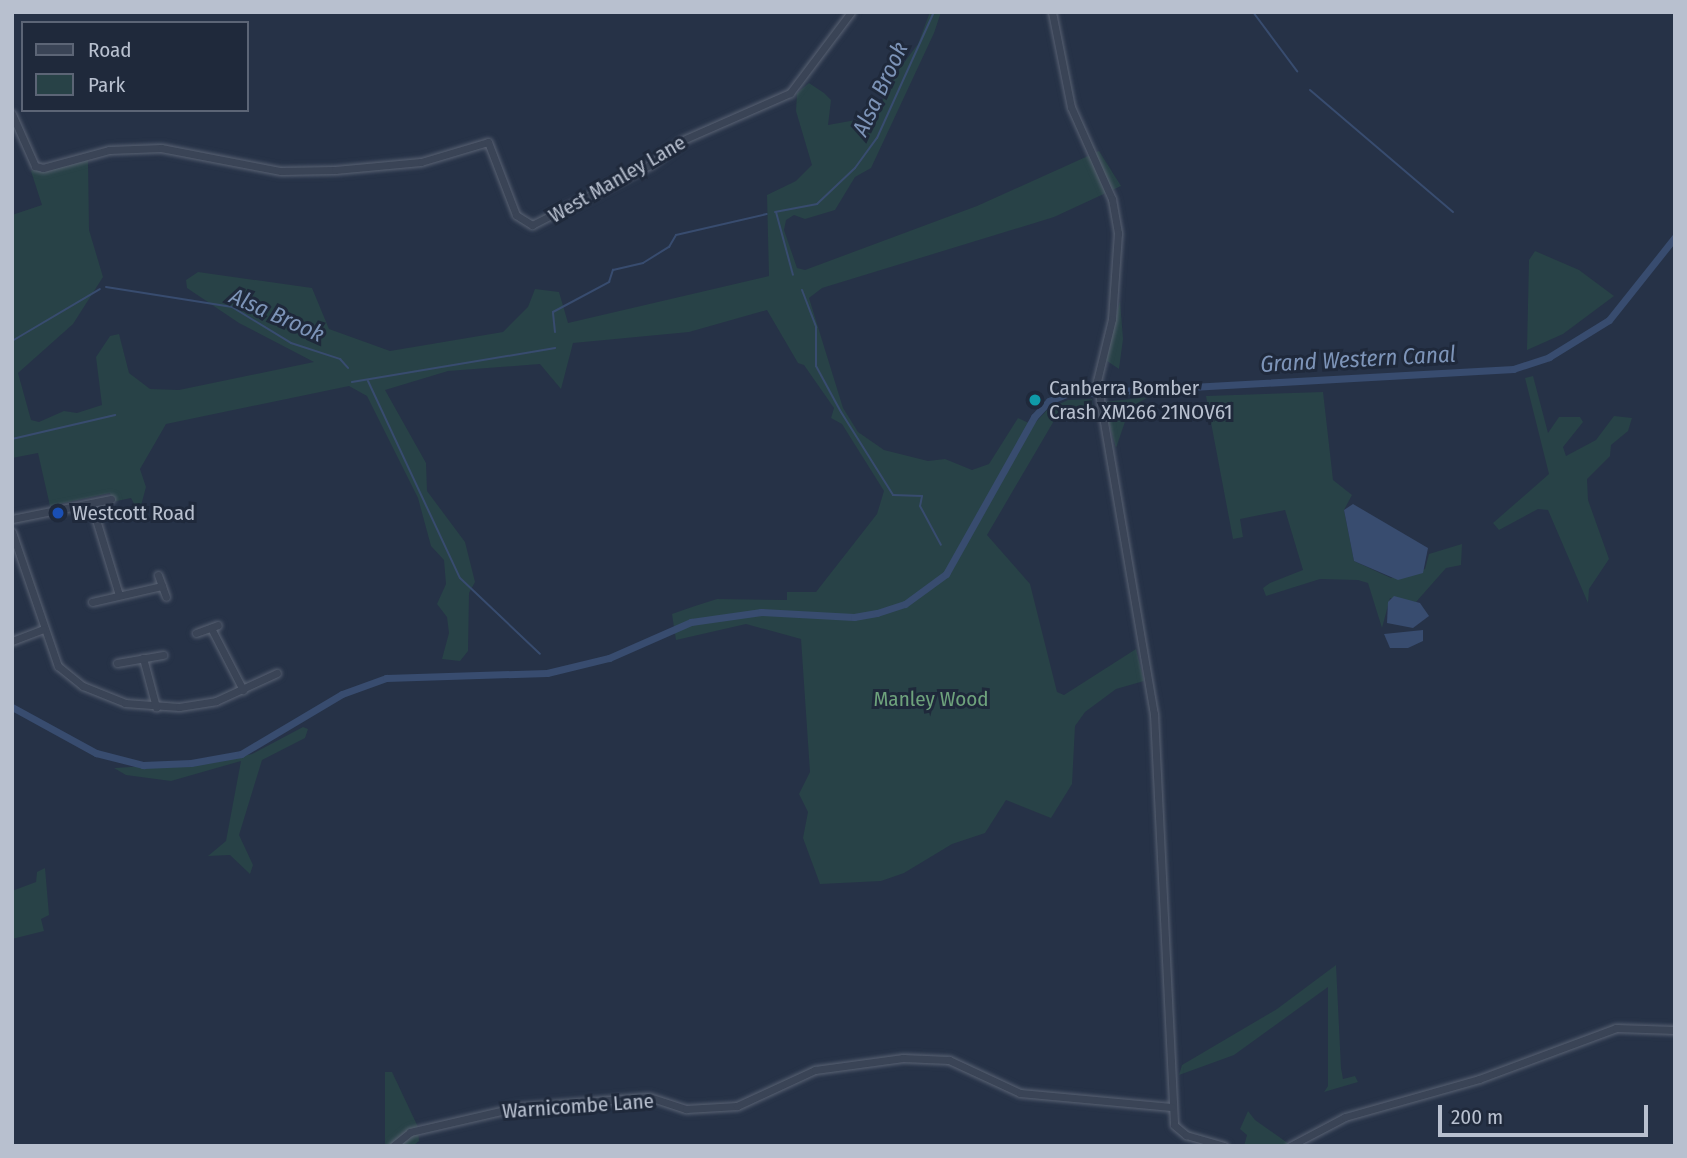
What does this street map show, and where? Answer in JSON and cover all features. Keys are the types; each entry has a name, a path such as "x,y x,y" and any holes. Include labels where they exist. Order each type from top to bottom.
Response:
{"street":[{"name":"West Manley Lane","path":"12,114 35,166 43,168 109,150 161,148 281,170 335,170 421,162 488,142 516,215 532,225 650,165 683,140 790,93 851,12"},
{"path":"1052,12 1071,107 1107,187 1118,233 1117,277 1097,381 1154,714 1171,1107 1179,1131 1224,1146"},
{"path":"12,519 111,499"},
{"path":"90,503 119,596"},
{"path":"12,532 43,629 58,666 69,678 113,699 156,707 202,704 243,690 277,673"},
{"path":"158,575 166,597"},
{"path":"92,602 162,586"},
{"path":"196,633 214,627 243,690"},
{"path":"12,642 43,629"},
{"path":"117,663 163,655"},
{"path":"143,658 156,707"},
{"path":"1290,1146 1345,1118 1479,1079 1616,1028 1675,1031"},
{"name":"Warnicombe Lane","path":"393,1146 410,1132 518,1107 649,1097 687,1109 737,1106 815,1070 904,1058 949,1060 1020,1093 1171,1107"}],"green space":[{"name":"Manley Wood","path":"930,12 941,12 934,33 871,168 855,177 835,210 805,219 794,215 786,220 784,230 797,268 805,270 977,206 1099,151 1121,186 1054,217 822,288 809,298 843,408 858,432 884,450 928,461 945,459 972,470 989,464 1018,418 1033,425 1048,409 1068,400 1092,399 1093,409 1055,419 987,535 1030,584 1057,692 1064,695 1136,649 1144,681 1116,689 1085,712 1075,726 1072,784 1051,818 1006,800 985,833 952,844 904,873 881,881 820,884 803,838 808,812 799,794 810,772 801,639 746,624 676,640 672,614 695,606 717,599 787,600 787,592 816,592 877,514 884,491 842,424 831,418 834,408 804,365 798,363 767,310 689,332 573,343 561,389 540,364 448,371 385,390 426,463 427,491 465,542 475,582 469,593 468,651 460,661 442,659 449,633 447,617 437,604 446,584 444,560 431,546 418,498 367,396 349,386 166,424 140,469 146,487 139,513 131,498 112,502 110,493 50,506 38,453 12,458 12,215 42,205 31,171 35,169 51,170 88,159 89,230 103,277 73,324 18,373 31,420 39,422 64,411 77,413 102,405 96,357 110,336 119,334 129,373 150,389 179,390 314,362 239,323 187,288 186,280 198,272 312,288 329,329 390,351 503,332 528,307 535,289 559,292 568,323 769,276 767,195 796,181 812,165 796,111 797,93 809,83 831,100 828,125 878,116 888,84 918,44"},
{"path":"1535,251 1579,270 1614,296 1563,334 1527,350 1529,260"},
{"path":"1120,301 1123,339 1119,369 1104,359"},
{"path":"1533,376 1548,433 1559,417 1580,417 1583,422 1563,447 1566,456 1596,440 1614,416 1632,418 1628,431 1611,445 1610,456 1587,479 1588,500 1609,559 1589,589 1588,603 1548,510 1538,509 1499,530 1493,523 1549,474 1525,378"},
{"path":"1323,392 1333,480 1352,495 1344,510 1354,561 1391,578 1425,569 1429,554 1462,544 1461,565 1446,568 1416,602 1390,598 1382,628 1368,583 1358,580 1320,579 1266,596 1263,588 1270,583 1303,570 1285,510 1240,519 1243,537 1233,539 1206,396"},
{"path":"1149,397 1130,407 1116,448 1103,402"},
{"path":"303,727 308,729 305,738 262,760 239,835 253,865 250,874 230,855 208,856 226,841 241,761 171,781 126,775 114,768 216,762 252,754"},
{"path":"45,868 49,915 41,919 44,931 12,939 12,891 36,882 37,872"},
{"path":"1336,965 1343,1079 1355,1076 1358,1082 1324,1092 1328,1086 1328,987 1234,1055 1179,1075 1182,1065 1277,1009"},
{"path":"385,1072 392,1072 418,1127 419,1141 413,1146 385,1146"},
{"path":"1248,1111 1255,1120 1289,1144 1244,1146 1247,1135 1240,1129"}],"water":[{"path":"1353,504 1428,548 1423,573 1398,580 1354,561 1344,510"},
{"path":"1394,596 1420,603 1429,616 1413,628 1387,623 1388,602"},
{"path":"1423,630 1423,641 1408,648 1390,648 1384,634"}],"waterway":[{"name":"Alsa Brook","path":"775,212 817,204 855,168 877,138 934,12"},
{"path":"1253,12 1297,71"},
{"path":"1310,90 1453,212"},
{"path":"776,212 793,275"},
{"name":"Alsa Brook","path":"555,332 553,312 609,282 613,270 643,263 669,247 676,235 767,214"},
{"name":"Grand Western Canal","path":"12,707 96,753 143,765 191,763 241,754 342,694 386,678 547,673 609,658 691,622 761,612 854,617 877,613 905,604 946,574 1034,417 1049,401 1066,394 1513,369 1549,357 1609,320 1675,237"},
{"name":"Alsa Brook","path":"106,287 232,307 291,343 340,359 348,368"},
{"name":"Alsa Brook","path":"12,341 100,289"},
{"path":"802,290 816,327 816,366 841,412 893,495 922,496 920,506 941,545"},
{"name":"Alsa Brook","path":"352,382 555,348"},
{"path":"368,381 460,578 540,654"},
{"path":"12,439 115,415"}],"place":[{"name":"Canberra Bomber Crash XM266 21NOV61","path":"1035,400"},
{"name":"Westcott Road","path":"58,513"}]}
